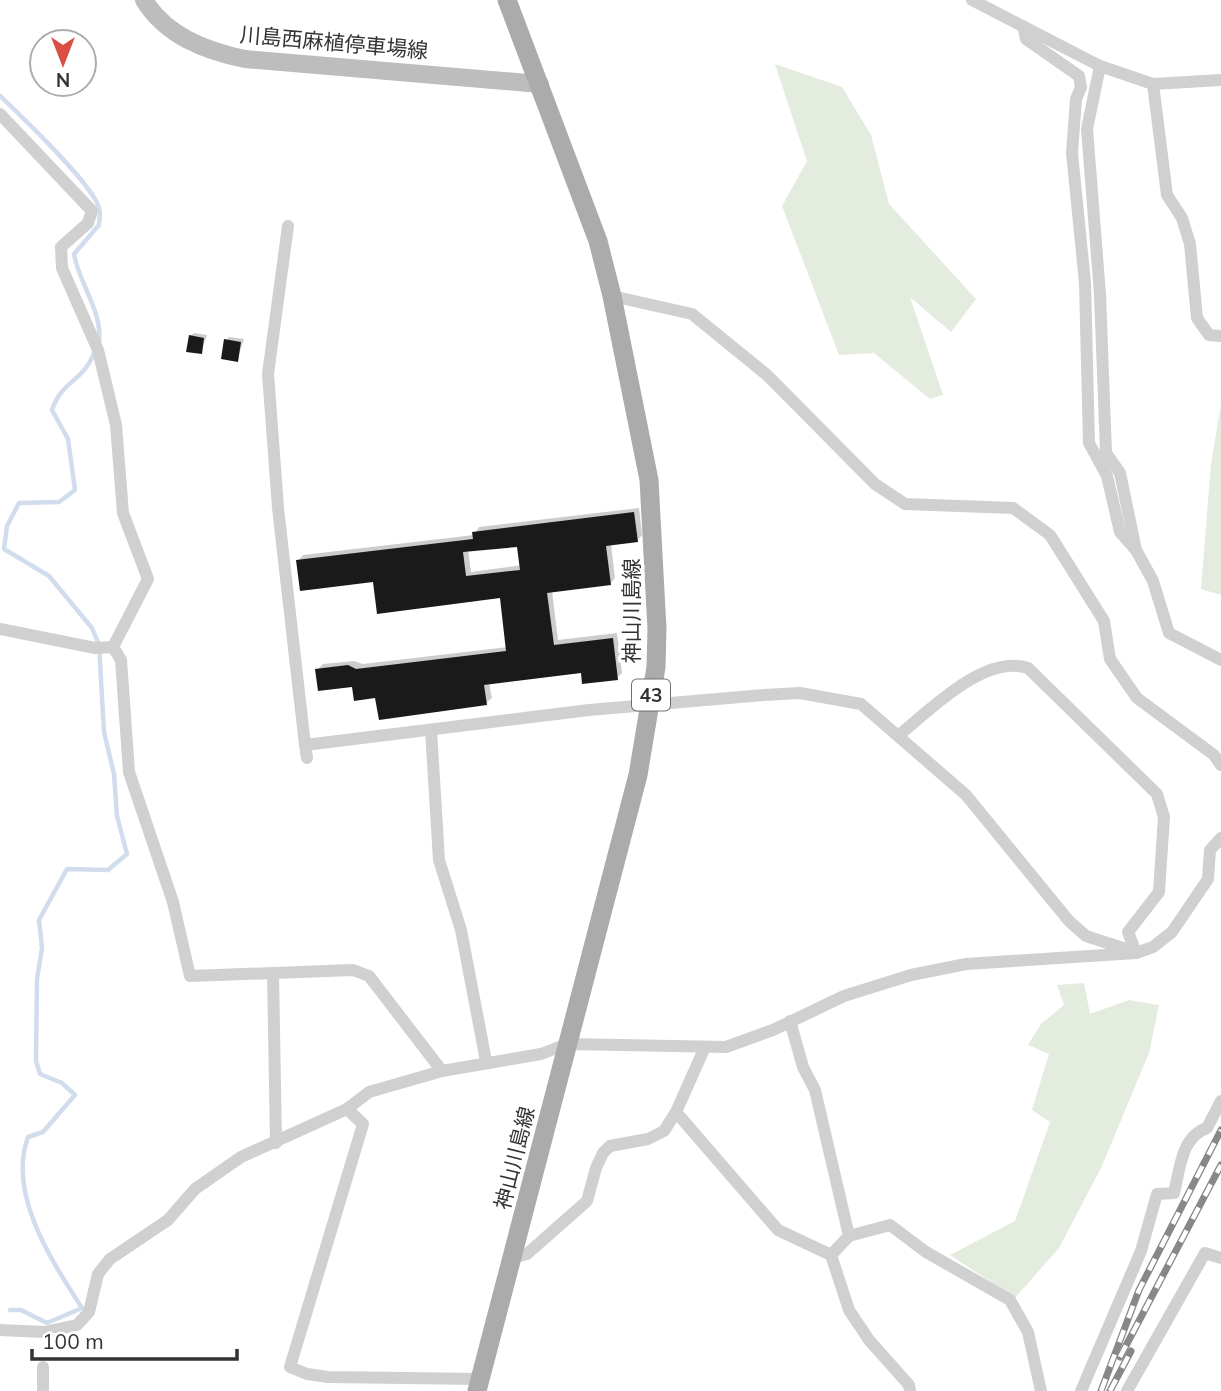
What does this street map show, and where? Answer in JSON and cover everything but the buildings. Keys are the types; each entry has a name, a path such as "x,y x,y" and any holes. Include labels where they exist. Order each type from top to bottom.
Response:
{"main road":[{"name":"川島西麻植停車場線","path":"144,0 163,22 181,36 212,51 245,59 540,84"},
{"name":"神山川島線","path":"479,1385 638,775 650,705 657,628 654,533 649,480 612,296 598,241 507,0"}],"street":[{"path":"972,0 1100,66 1153,84 1221,80"},
{"path":"1023,26 1026,38 1079,76 1081,87 1076,99 1072,153 1085,284 1089,443 1107,476 1120,532 1136,550 1153,581 1169,633 1221,660"},
{"path":"1100,66 1087,129 1100,294 1106,453 1120,473 1136,550"},
{"path":"1153,84 1167,195 1182,218 1190,244 1197,318 1209,335 1221,335"},
{"path":"0,114 25,136 92,211 88,223 61,247 62,268 96,345 116,425 124,513 148,579 105,647"},
{"path":"288,226 268,374 278,508 306,752 430,730 650,705 800,693 861,704 966,794 1069,921 1086,936 1136,953"},
{"path":"612,296 692,314 767,375 875,484 905,504 1013,508 1049,535 1104,621 1110,659 1138,698 1214,755 1221,765"},
{"path":"0,629 105,647 121,660 129,772 173,902 190,976 353,970 369,976 442,1071"},
{"path":"898,736 957,688 984,673 1014,663 1028,668 1157,794 1164,817 1159,892 1128,932 1136,953"},
{"path":"430,730 439,860 461,930 486,1061"},
{"path":"0,1330 44,1332 77,1325 89,1312 98,1274 110,1259 167,1220 195,1189 241,1157 347,1109 369,1092 486,1061 541,1054 567,1044 726,1047 745,1042 844,996 911,975 966,964 1136,953 1153,947 1172,932 1214,880 1210,849 1221,838"},
{"path":"273,974 276,1143"},
{"path":"790,1021 803,1067 814,1090 849,1236"},
{"path":"513,1258 527,1254 587,1201 596,1168 603,1153 610,1146 648,1139 664,1130 676,1112 705,1047"},
{"path":"1081,1391 1141,1251 1157,1194 1174,1193 1188,1140 1197,1131 1207,1128 1221,1101"},
{"path":"347,1109 363,1124 290,1367 328,1377 479,1385"},
{"path":"676,1112 778,1230 831,1255 849,1310 869,1339 909,1385 910,1391"},
{"path":"831,1255 849,1236 890,1226 926,1252 1010,1300 1028,1332 1041,1391"},
{"path":"1127,1391 1205,1252 1221,1258"},
{"path":"43,1367 43,1391"}],"shaded area":[{"path":"775,64 842,87 871,135 889,204 976,299 951,332 910,297 943,395 930,399 874,353 839,355 782,206 807,161"},
{"path":"1221,404 1221,595 1201,589 1211,464"},
{"path":"1084,983 1090,1014 1129,1000 1159,1005 1149,1053 1102,1166 1059,1248 1015,1298 950,1255 1015,1221 1050,1122 1032,1110 1049,1054 1028,1045 1041,1024 1064,1005 1057,985"}],"waterway":[{"path":"0,96 70,167 94,197 99,208 99,225 74,254 94,309 99,342"},
{"path":"10,1310 21,1310 47,1323 82,1308 46,1248 28,1204 23,1181 23,1159 28,1137 43,1132 75,1095 62,1083 40,1074 36,1061 37,979 42,948 39,920 67,869 108,870 127,854 117,816 114,774 104,732 99,645 92,628 49,576 4,549 7,526 19,503 59,502 75,490 68,439 52,410 61,393 84,370 94,353"}],"railway":[{"path":"1101,1391 1139,1290 1221,1130"},
{"path":"1120,1357 1221,1165"},
{"path":"1110,1391 1131,1351"}]}
